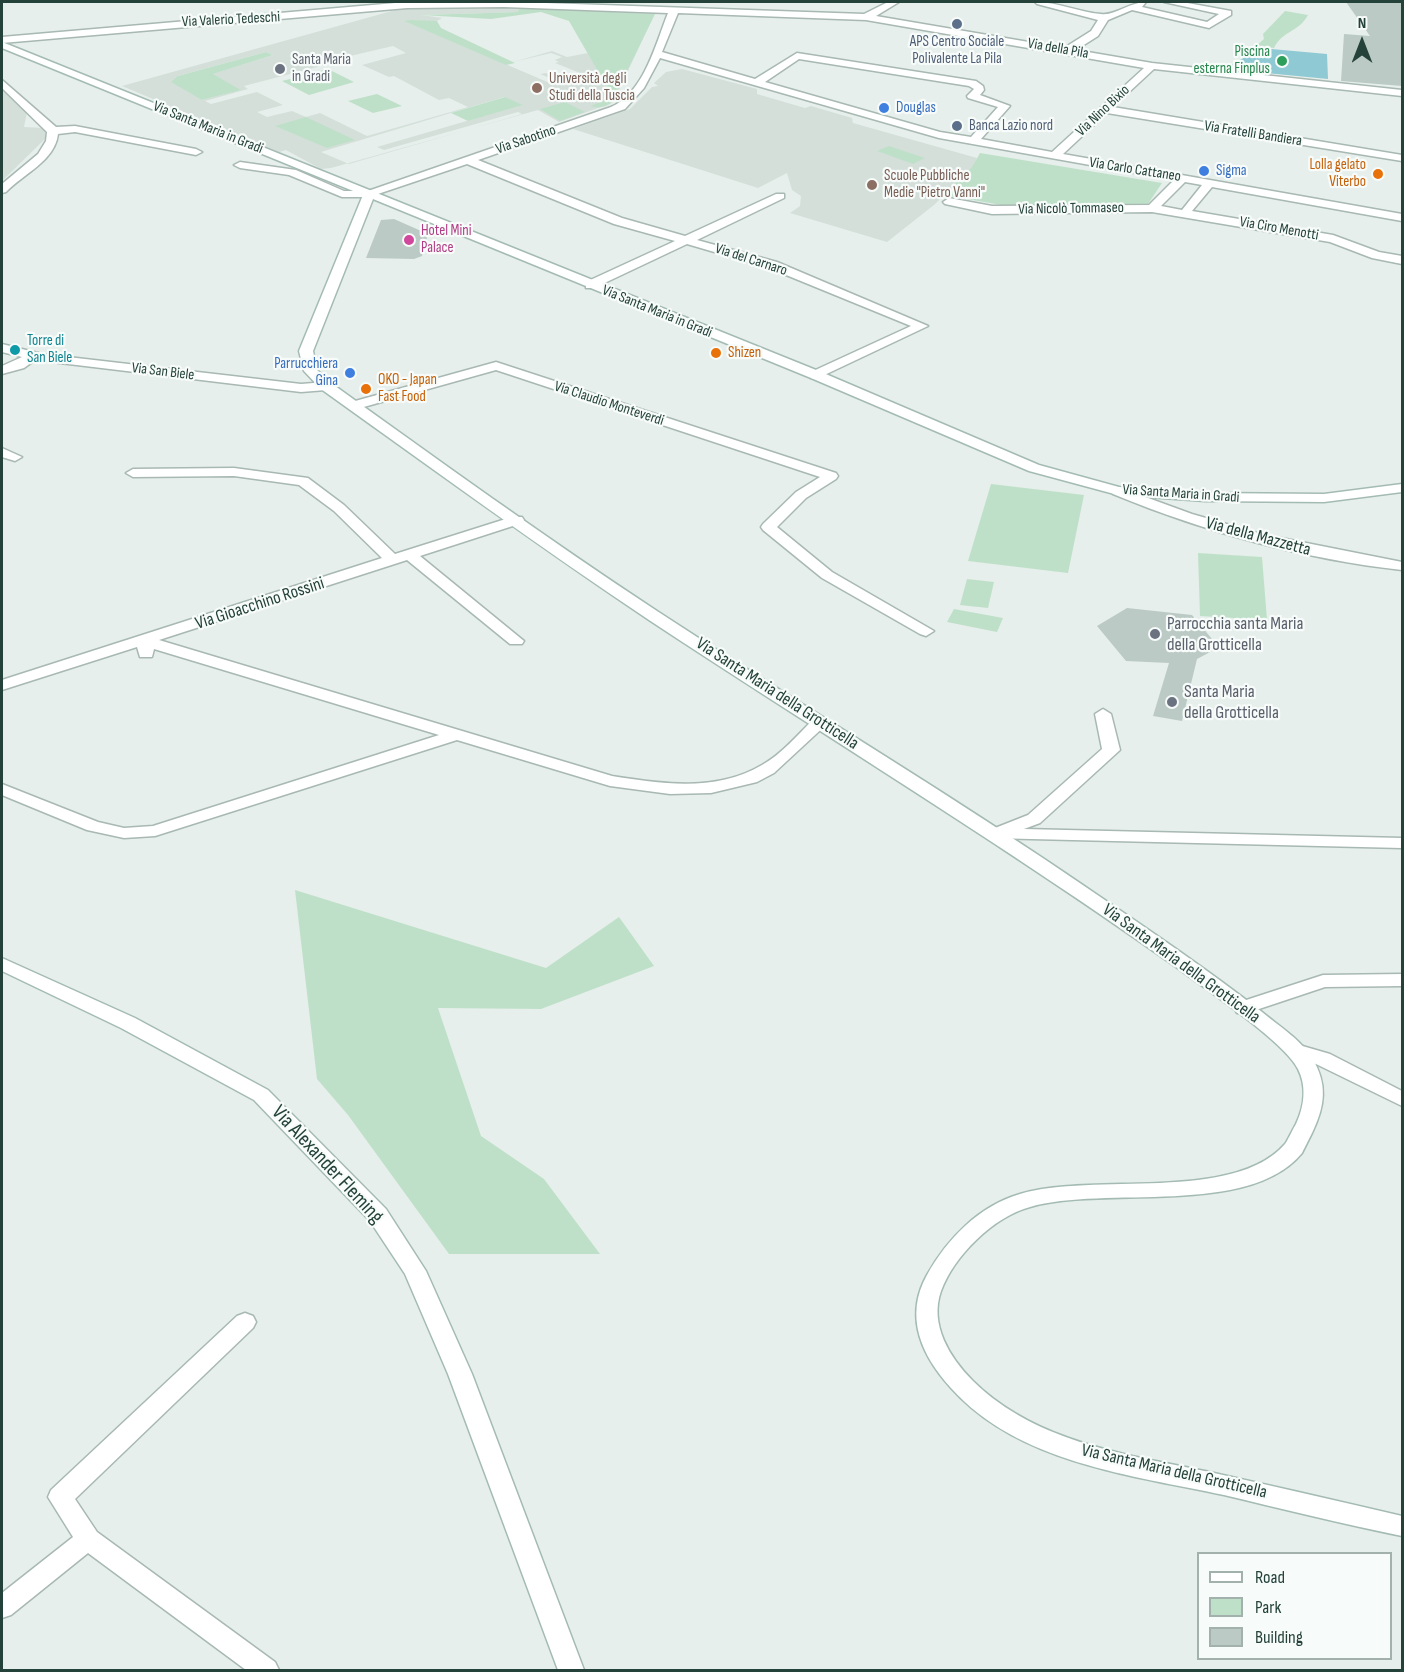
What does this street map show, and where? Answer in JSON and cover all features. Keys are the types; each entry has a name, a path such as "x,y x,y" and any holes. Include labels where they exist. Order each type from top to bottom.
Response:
{"street":[{"path":"284,2 291,8 311,14"},
{"path":"604,7 614,2"},
{"path":"866,17 894,2"},
{"path":"1040,2 1104,18 1147,2"},
{"path":"1131,7 1209,25 1228,13 1169,2"},
{"name":"Via Valerio Tedeschi","path":"2,40 226,19 311,14 348,6 505,3 604,7"},
{"name":"Via della Pila","path":"604,7 866,17 1152,66 1402,93"},
{"path":"657,54 674,11"},
{"path":"1068,50 1102,27 1104,18"},
{"name":"Via Santa Maria in Gradi","path":"2,45 816,375 1034,468 1118,490 1189,496 1324,498 1402,488"},
{"name":"Via Carlo Cattaneo","path":"657,54 906,128 973,142 1402,217"},
{"name":"Via Sabotino","path":"369,194 625,105 657,54"},
{"path":"757,82 797,56 972,83 978,86 979,90 972,96 1005,106 973,142"},
{"name":"Via Nino Bixio","path":"1054,156 1152,66"},
{"path":"644,77 664,69 708,68"},
{"path":"2,83 53,131 54,140 47,152 2,190"},
{"name":"Via Fratelli Bandiera","path":"1104,109 1402,158"},
{"path":"53,131 75,129 196,153"},
{"name":"Via del Carnaro","path":"468,160 618,221 773,265 922,326 816,375"},
{"path":"240,165 292,172 342,194 369,194"},
{"path":"1152,208 1182,178"},
{"path":"1185,213 1210,182"},
{"name":"Via Santa Maria della Grotticella","path":"369,194 306,351 311,371 326,386 588,571 820,723 1042,864 1244,1008 1299,1052 1314,1078 1314,1101 1309,1125 1297,1146 1275,1164 1238,1181 1205,1188 1056,1193 1025,1199 998,1211 970,1235 950,1257 933,1282 925,1312 928,1336 948,1368 969,1393 999,1419 1097,1457 1402,1526"},
{"path":"590,285 780,196"},
{"name":"Via Nicolò Tommaseo","path":"949,202 992,210 1152,208"},
{"name":"Via Ciro Menotti","path":"1152,208 1333,239 1376,255 1402,260"},
{"name":"Via San Biele","path":"2,348 32,356 301,388 326,386"},
{"path":"2,370 19,365 32,356"},
{"name":"Via Claudio Monteverdi","path":"353,406 496,366 831,476 801,495 768,527 827,574 926,631"},
{"path":"133,473 234,472 303,481 339,508 393,560"},
{"name":"Via della Mazzetta","path":"1118,490 1163,511 1312,552 1402,566"},
{"path":"1189,496 1186,509 1191,519"},
{"name":"Via Gioacchino Rossini","path":"145,648 194,625 517,520"},
{"path":"410,555 516,641"},
{"path":"193,657 187,649 187,638 194,625"},
{"path":"2,685 96,657 145,648 193,657 459,734 610,782 658,790 701,788 743,782 769,768 820,723"},
{"path":"996,834 1035,819 1111,750 1103,714"},
{"path":"2,789 93,826 124,833 155,831 459,734"},
{"path":"996,834 1402,843"},
{"name":"Via Alexander Fleming","path":"2,964 128,1023 261,1095 378,1215 415,1271 460,1374 569,1665"},
{"path":"1244,1008 1323,981 1402,980"},
{"path":"1299,1052 1323,1059 1402,1099"},
{"path":"245,1322 60,1497 88,1539 266,1671"},
{"path":"2,1607 88,1539"}],"shaded area":[{"name":"Università degli Studi della Tuscia","path":"520,8 518,12 422,15 442,18 437,21 405,21 552,84 559,82 540,74 546,73 565,81 580,73 555,63 559,62 555,60 562,57 551,53 513,62 552,51 567,57 588,53 612,94 597,108 617,92 654,14 580,9 655,13 618,92 622,93 609,104 559,122 538,110 467,130 522,114 518,112 384,150 377,147 522,105 504,97 321,152 348,163 331,168 321,169 286,150 279,152 122,86 399,9","holes":["393,46 406,53 362,65 389,77 394,76 439,100 449,98 468,107 367,136 320,113 306,117 292,111 267,117 257,112 283,105 257,92 211,104 205,101 248,89 244,86 340,61 337,59","266,52 273,55 212,74 240,90 202,100 178,76"]},
{"path":"682,69 757,89 757,94 805,108 811,106 852,118 853,123 977,158 973,167 934,205 887,242 790,213 800,206 801,196 792,190 787,173 758,188 573,129 630,109 652,87 658,86 654,83 666,72"},
{"path":"2,89 27,112 24,127 44,128 46,138 2,181"}],"green space":[{"path":"519,8 655,14 617,92 622,93 616,100 600,107 591,106 609,98 611,94 569,21 541,12 491,19 421,15 518,12"},
{"path":"1285,11 1308,15 1300,25 1281,38 1274,48 1256,46 1264,39 1263,34"},
{"path":"404,21 437,21 441,28 515,63 506,65"},
{"path":"266,52 273,55 213,74 241,90 202,100 171,82 178,76"},
{"path":"328,69 354,82 309,95 282,81"},
{"path":"377,94 402,106 373,113 348,101"},
{"path":"505,97 523,105 468,121 451,113"},
{"path":"565,102 585,112 560,121 540,109"},
{"path":"306,117 355,140 327,148 275,126"},
{"path":"889,146 925,158 913,164 877,151"},
{"path":"980,153 1162,183 1148,204 1007,206 944,195 972,167"},
{"path":"991,484 1084,495 1068,573 968,561"},
{"path":"1198,553 1262,557 1267,620 1200,616"},
{"path":"967,579 994,582 988,608 960,605"},
{"path":"954,609 1003,618 997,632 947,622"},
{"path":"295,890 546,968 619,917 654,966 541,1009 438,1008 481,1136 544,1179 600,1254 449,1254 348,1115 317,1079"}],"water":[{"name":"Piscina esterna Finplus","path":"1260,48 1327,54 1328,79 1225,69"}],"building":[{"path":"1346,2 1402,2 1402,86 1341,81 1344,34 1370,36"},
{"name":"Hotel Mini Palace","path":"394,219 428,234 422,256 414,259 366,258 381,220"},
{"name":"Parrocchia santa Maria della Grotticella","path":"1127,608 1192,615 1212,639 1203,642 1212,651 1197,659 1182,721 1153,716 1169,663 1126,661 1097,626"}],"place":[{"name":"APS Centro Sociale Polivalente La Pila","path":"957,24"},
{"name":"Piscina esterna Finplus","path":"1282,61"},
{"name":"Santa Maria in Gradi","path":"280,69"},
{"name":"Università degli Studi della Tuscia","path":"537,88"},
{"name":"Douglas","path":"884,108"},
{"name":"Banca Lazio nord","path":"957,126"},
{"name":"Sigma","path":"1204,171"},
{"name":"Lolla gelato Viterbo","path":"1378,174"},
{"name":"Scuole Pubbliche Medie \"Pietro Vanni\"","path":"872,185"},
{"name":"Hotel Mini Palace","path":"409,240"},
{"name":"Torre di San Biele","path":"15,350"},
{"name":"Shizen","path":"716,353"},
{"name":"Parrucchiera Gina","path":"350,373"},
{"name":"OKO - Japan Fast Food","path":"366,389"},
{"name":"Parrocchia santa Maria della Grotticella","path":"1155,634"},
{"name":"Santa Maria della Grotticella","path":"1172,702"}]}
